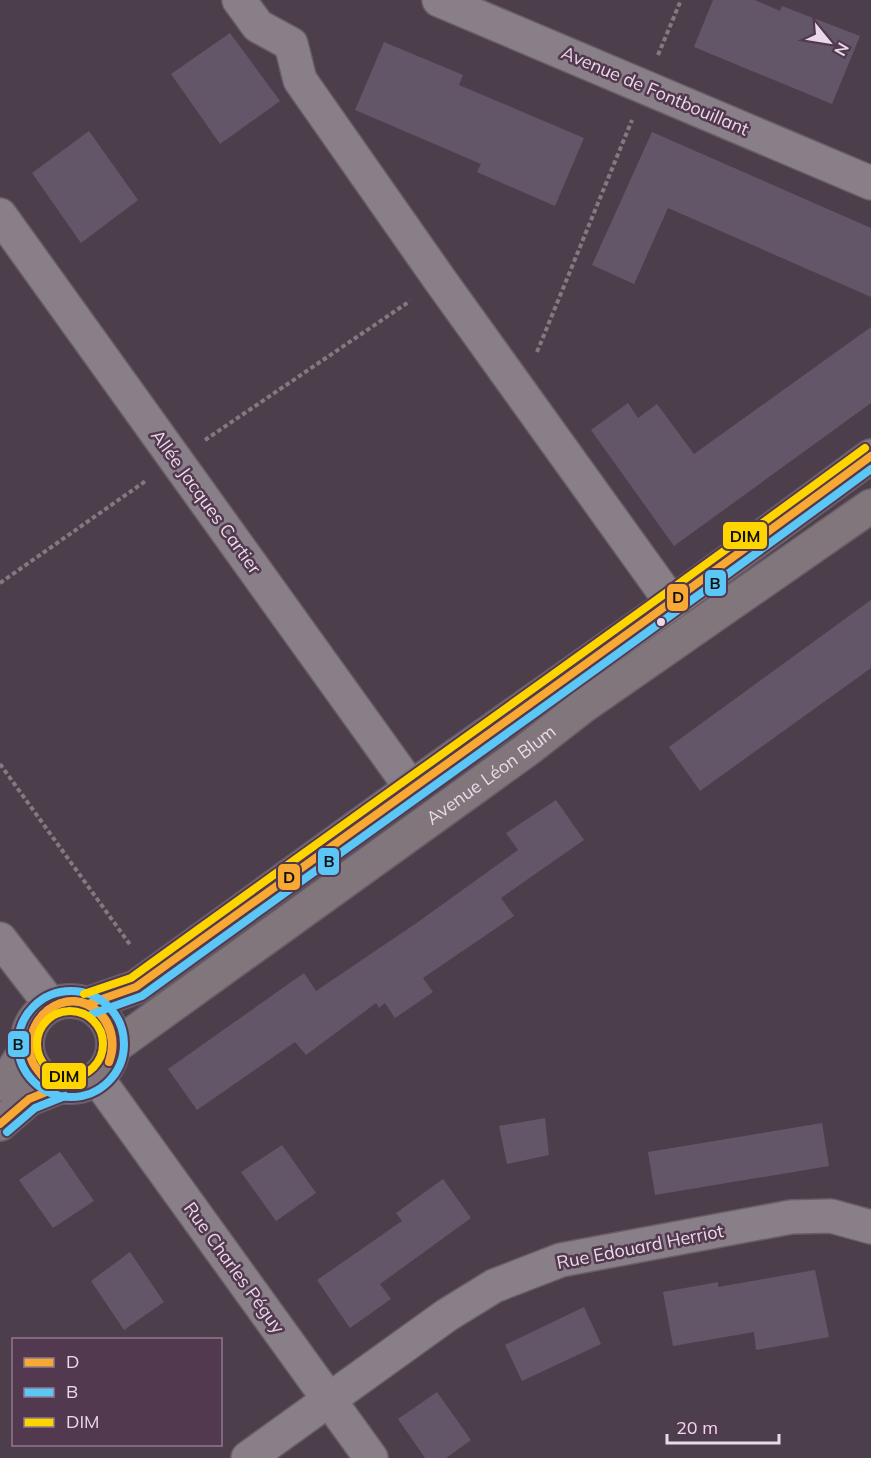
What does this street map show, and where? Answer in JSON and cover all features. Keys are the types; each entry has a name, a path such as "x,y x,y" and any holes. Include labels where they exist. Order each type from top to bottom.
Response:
{"main road":[{"name":"Avenue Léon Blum","path":"51,1005 63,1000 76,1000 88,1004 136,987 672,603 871,456"},
{"name":"Avenue Léon Blum","path":"97,1078 105,1069 114,1047 582,707 871,506"},
{"path":"88,1004 99,1011 107,1021 114,1047"},
{"path":"51,1005 40,1012 27,1036 30,1062 38,1074 49,1082 61,1086 74,1087 97,1078"},
{"path":"0,1084 9,1076 27,1049"},
{"path":"0,1124 29,1100 61,1086"}],"street":[{"path":"239,0 258,26 291,44 300,80 445,287 672,603"},
{"name":"Avenue de Fontbouillant","path":"439,0 871,183"},
{"name":"Allée Jacques Cartier","path":"0,215 402,775 407,791"},
{"path":"0,939 51,1005"},
{"name":"Rue Charles Péguy","path":"97,1078 371,1458"},
{"name":"Rue Edouard Herriot","path":"248,1458 447,1315 494,1286 561,1260 791,1217 831,1215 870,1225"}],"path":[{"path":"521,392 681,0"},
{"path":"0,583 176,460 445,287"},
{"path":"0,764 153,975"}],"building":[{"path":"713,0 755,0 780,11 782,6 860,36 832,104 694,47"},
{"path":"230,33 280,101 220,144 171,74"},
{"path":"384,42 463,75 459,85 584,138 555,206 477,172 481,164 355,110"},
{"path":"89,131 138,200 81,243 32,173"},
{"path":"652,132 871,228 871,297 668,208 634,284 592,265"},
{"path":"871,327 871,403 674,546 591,430 628,403 638,418 657,404 694,454"},
{"path":"871,600 871,668 700,791 669,747"},
{"path":"556,800 584,840 501,898 514,916 423,978 433,992 395,1018 385,1003 379,1008 376,1003 306,1055 295,1042 197,1110 168,1069 304,973 316,991 418,922 518,850 506,833"},
{"path":"545,1118 549,1155 507,1164 499,1126"},
{"path":"822,1123 829,1166 655,1195 648,1152"},
{"path":"282,1145 316,1193 276,1221 241,1172"},
{"path":"60,1152 94,1201 53,1228 19,1180"},
{"path":"443,1179 471,1218 380,1284 391,1299 350,1328 317,1280 402,1221 396,1213"},
{"path":"130,1252 164,1302 124,1330 91,1281"},
{"path":"815,1270 829,1337 756,1350 754,1332 673,1346 663,1292 718,1282 718,1287"},
{"path":"584,1307 601,1344 522,1381 505,1345"},
{"path":"437,1392 471,1440 446,1458 425,1458 398,1419"}],"transit line":[{"name":"DIM","path":"84,994 131,978 865,448"},
{"name":"D","path":"88,1004 136,987 871,456"},
{"name":"B","path":"92,1014 142,996 599,668 871,469"},
{"name":"B","path":"71,991 91,995 108,1007 120,1024 124,1044 120,1064 108,1081 91,1093 71,1097 51,1093 34,1081 22,1064 18,1044 22,1024 34,1007 51,995 71,991"},
{"name":"D","path":"48,1010 62,1003 75,1001 87,1004 98,1011 106,1021 111,1033 112,1047 109,1062"},
{"name":"D","path":"48,1010 61,1003 74,1002 86,1004 97,1011 105,1021 110,1033 112,1047 109,1062"},
{"name":"D","path":"45,1079 33,1063 30,1042 38,1021 48,1010"},
{"name":"D","path":"45,1079 33,1063 30,1042 38,1021 48,1010"},
{"name":"DIM","path":"70,1011 83,1014 93,1021 100,1031 103,1044 100,1057 93,1067 83,1074 70,1077 57,1074 47,1067 40,1057 37,1044 40,1031 47,1021 57,1014 70,1011"},
{"name":"D","path":"0,1124 29,1099 61,1086"},
{"name":"B","path":"7,1132 35,1108 65,1096"}]}
